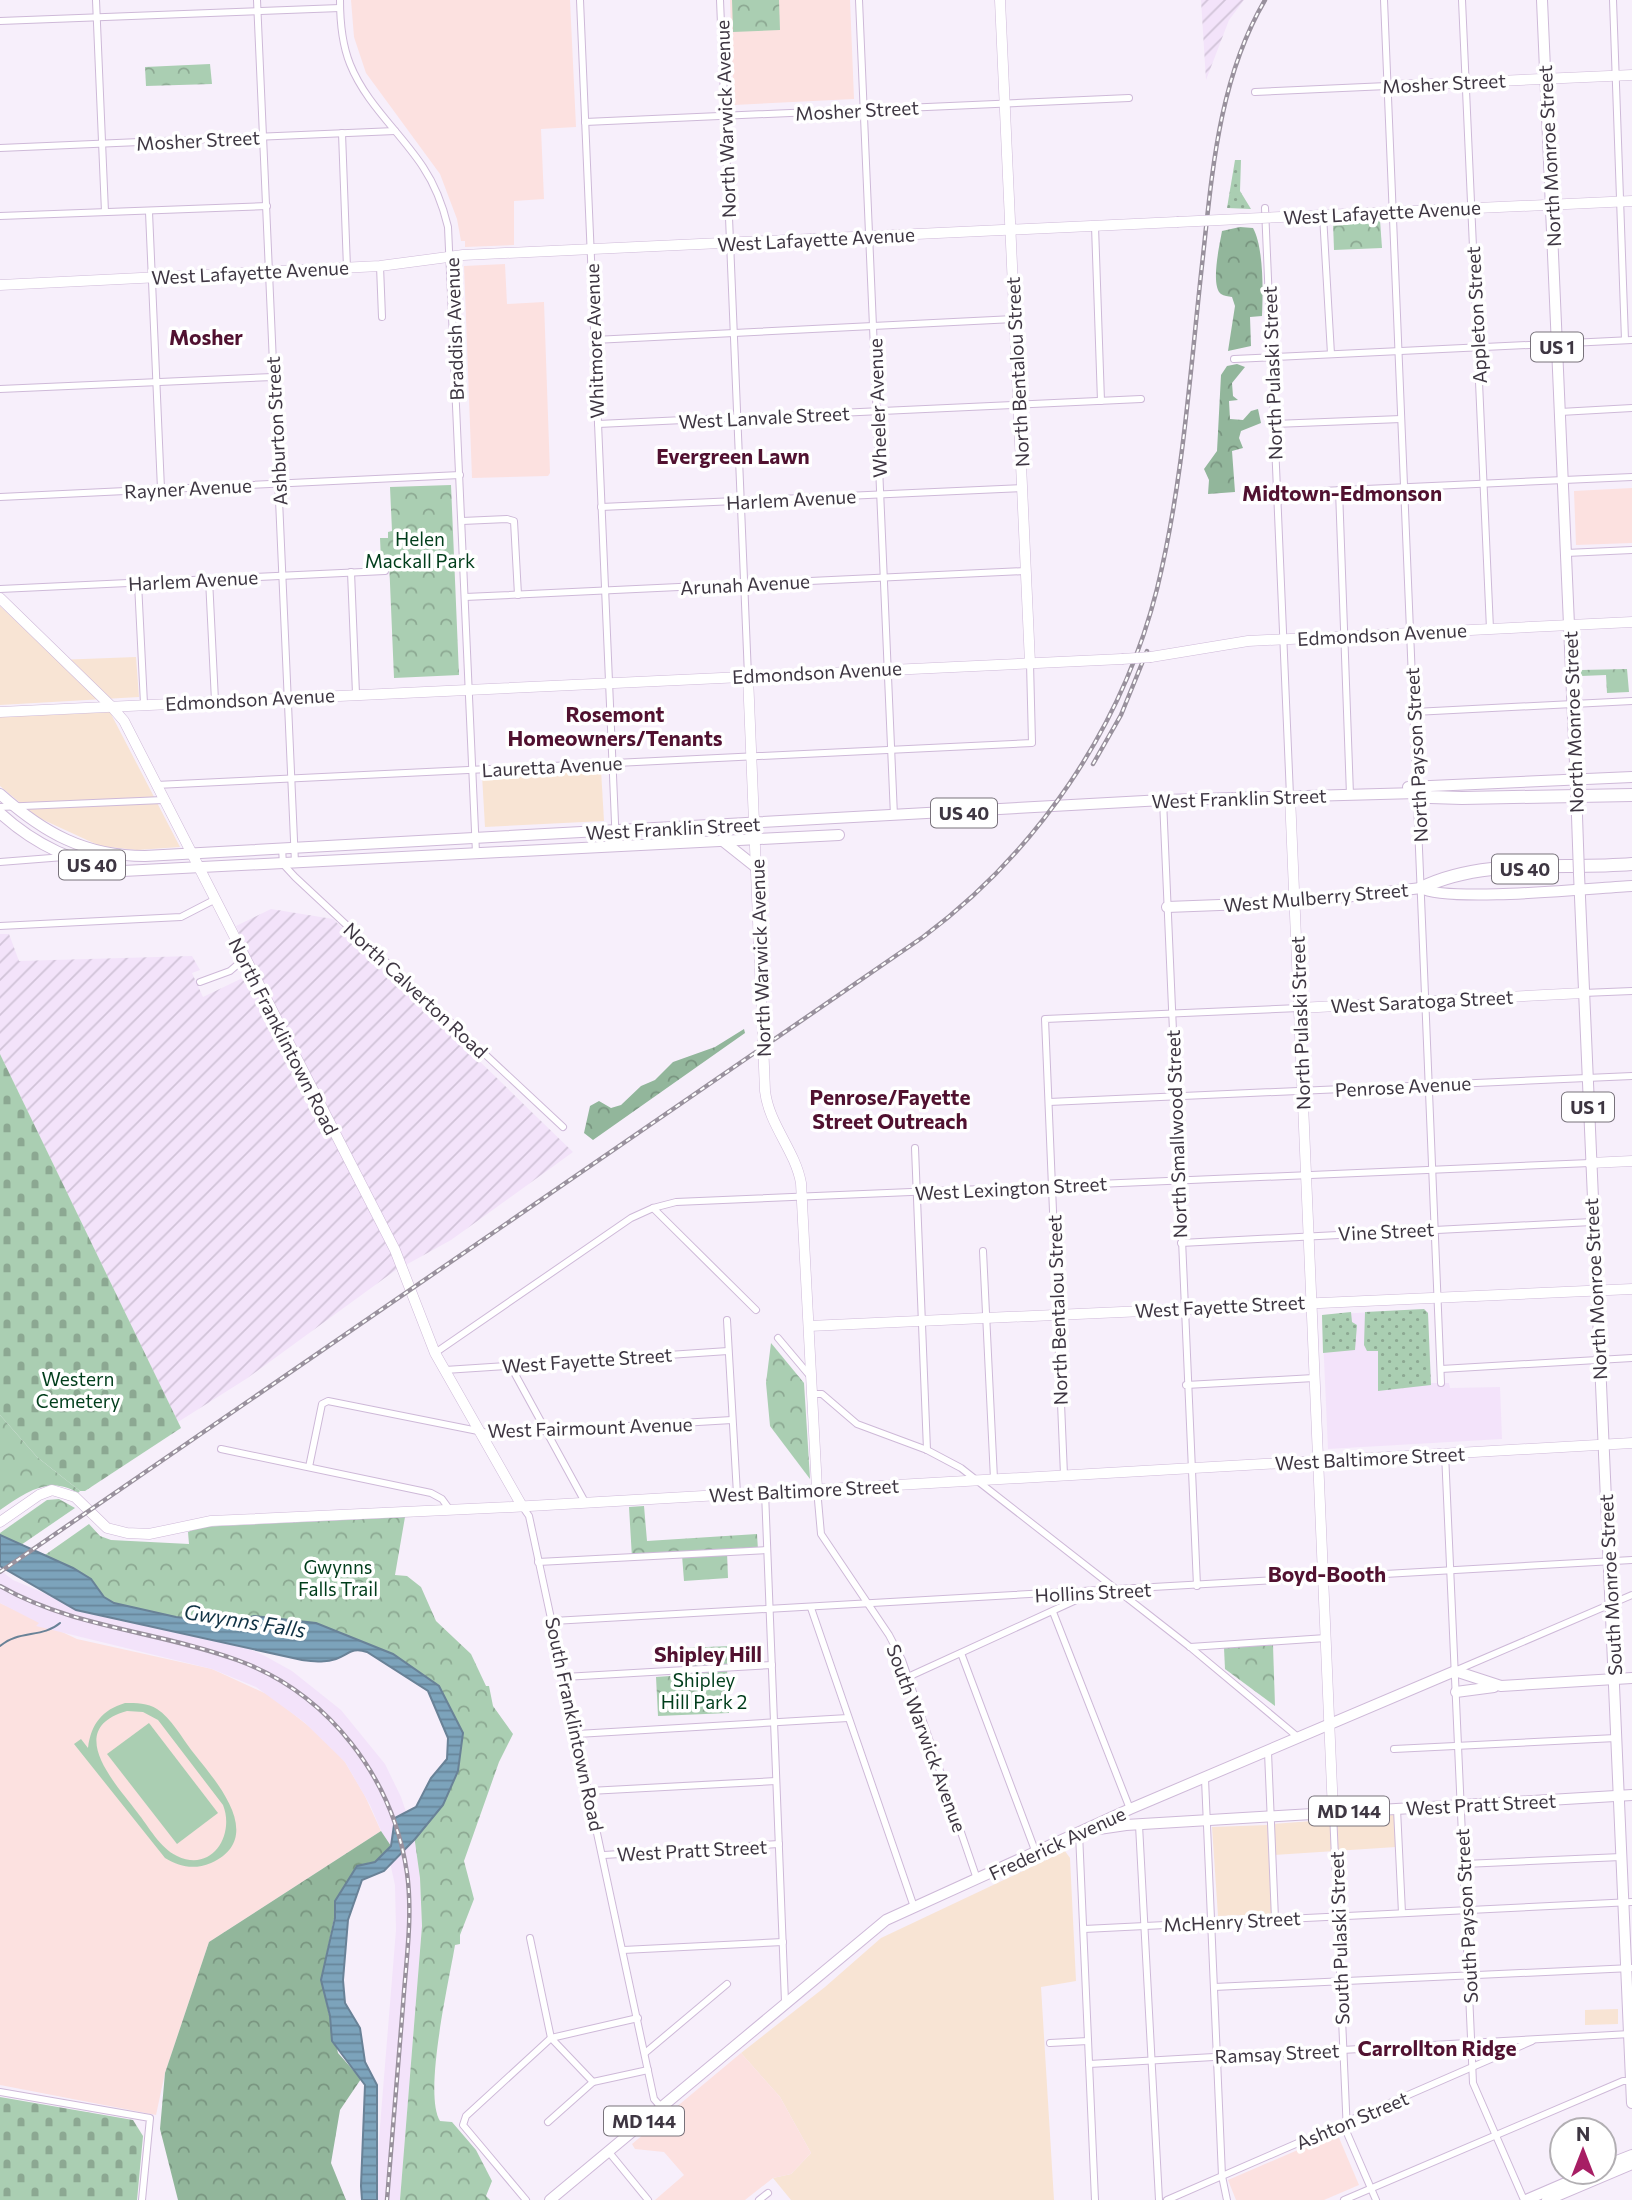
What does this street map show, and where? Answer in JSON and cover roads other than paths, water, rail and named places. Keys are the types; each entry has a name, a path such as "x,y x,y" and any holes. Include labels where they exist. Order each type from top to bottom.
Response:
{"highway":[{"name":"US 40","path":"1417,790 1632,789"},
{"path":"1417,790 1430,797 1462,798 1632,795"},
{"name":"US 40","path":"1421,888 1460,873 1484,870 1632,864"}],"main road":[{"name":"North Bentalou Street","path":"1000,0 1030,663"},
{"name":"North Monroe Street","path":"1542,0 1603,1444"},
{"name":"Mosher Street","path":"1387,86 1632,75"},
{"name":"West Lafayette Avenue","path":"0,285 380,266 451,256 1632,201"},
{"name":"North Franklintown Road","path":"0,598 111,705 124,721 395,1250 435,1353 522,1506"},
{"name":"Edmondson Avenue","path":"0,712 1122,659 1151,657 1228,642 1632,622"},
{"name":"North Warwick Avenue","path":"748,676 765,1091 770,1112 797,1164 803,1198 817,1489"},
{"name":"West Franklin Street","path":"0,794 49,833 87,850 124,856 1163,800 1575,784 1632,777"},
{"name":"North Pulaski Street","path":"1290,796 1318,1461"},
{"name":"West Franklin Street","path":"0,813 34,841 66,857 123,871 839,835"},
{"path":"755,839 812,827 829,820"},
{"path":"723,841 757,867"},
{"name":"West Mulberry Street","path":"1167,906 1295,902 1421,888 1428,892 1464,895 1632,886"},
{"name":"West Saratoga Street","path":"1299,1007 1583,993"},
{"name":"West Lexington Street","path":"1590,1163 1632,1161"},
{"name":"West Fayette Street","path":"809,1326 1632,1289"},
{"name":"West Baltimore Street","path":"0,1522 39,1495 52,1490 68,1493 107,1528 137,1534 162,1532 211,1521 584,1503 1632,1443"},
{"name":"South Monroe Street","path":"1603,1444 1621,1857 1628,1903 1632,2104"},
{"name":"South Pulaski Street","path":"1318,1461 1333,1812"},
{"path":"1455,1671 1501,1686"},
{"name":"Frederick Avenue","path":"550,2200 878,1926 1129,1809 1455,1671"},
{"path":"1456,1692 1501,1686 1632,1678"},
{"name":"West Pratt Street","path":"1079,1833 1139,1825 1632,1795"},
{"path":"1547,2200 1632,2164"},
{"path":"1525,2200 1558,2186"}],"street":[{"path":"96,0 105,212"},
{"name":"Ashburton Street","path":"257,0 295,863"},
{"name":"Whitmore Avenue","path":"580,0 616,846"},
{"name":"North Warwick Avenue","path":"720,0 748,676"},
{"name":"Wheeler Avenue","path":"859,0 894,816"},
{"name":"North Payson Street","path":"1384,0 1441,1384"},
{"name":"Appleton Street","path":"1462,0 1490,629"},
{"path":"1234,359 1629,340 1620,202 1613,0"},
{"path":"0,21 257,11 340,4"},
{"name":"Braddish Avenue","path":"340,4 343,38 351,65 374,106 422,166 438,196 448,227 476,853"},
{"name":"Mosher Street","path":"1255,92 1387,86"},
{"name":"Mosher Street","path":"585,122 1129,98"},
{"name":"Mosher Street","path":"0,148 395,131"},
{"path":"342,134 347,268"},
{"path":"0,216 267,206"},
{"name":"North Pulaski Street","path":"1265,208 1290,796"},
{"path":"149,212 161,489"},
{"name":"West Lafayette Avenue","path":"1265,218 1326,215 1331,354"},
{"path":"1095,226 1101,401"},
{"path":"380,266 382,317"},
{"path":"594,340 1014,319"},
{"path":"0,390 273,377"},
{"name":"West Lanvale Street","path":"598,425 1141,399"},
{"path":"1560,412 1632,408"},
{"path":"1274,424 1401,419"},
{"name":"Rayner Avenue","path":"0,497 460,475"},
{"path":"1277,493 1632,477"},
{"name":"Harlem Avenue","path":"601,507 1022,488"},
{"path":"1339,490 1350,794"},
{"path":"462,521 514,521 518,595"},
{"path":"1566,553 1632,550"},
{"name":"Harlem Avenue","path":"0,589 385,570"},
{"path":"351,572 356,694"},
{"name":"Arunah Avenue","path":"465,597 1026,572"},
{"path":"209,579 215,701"},
{"path":"138,583 144,704"},
{"name":"North Bentalou Street","path":"1030,663 1032,743"},
{"path":"1414,712 1632,701"},
{"name":"Lauretta Avenue","path":"156,785 1032,743"},
{"path":"0,807 163,800"},
{"name":"North Smallwood Street","path":"1163,800 1186,1385 1197,1586"},
{"path":"282,848 283,864"},
{"path":"0,862 66,857"},
{"name":"North Calverton Road","path":"283,864 563,1127"},
{"path":"0,926 181,917 214,900"},
{"path":"200,982 230,971 244,959"},
{"name":"West Saratoga Street","path":"1583,993 1632,991"},
{"name":"West Saratoga Street","path":"1045,1019 1299,1007"},
{"name":"North Bentalou Street","path":"1045,1019 1063,1475"},
{"name":"Penrose Avenue","path":"1048,1102 1632,1076"},
{"path":"915,1148 927,1450"},
{"name":"West Lexington Street","path":"435,1353 617,1226 653,1208 676,1202 1590,1163"},
{"path":"653,1208 757,1310"},
{"name":"Vine Street","path":"1181,1243 1592,1222"},
{"path":"983,1251 994,1479"},
{"path":"727,1320 737,1494"},
{"path":"778,1338 812,1378"},
{"name":"West Fayette Street","path":"444,1370 728,1351"},
{"path":"1441,1369 1632,1358"},
{"path":"510,1365 584,1503"},
{"path":"1186,1385 1314,1378"},
{"path":"813,1394 822,1394 857,1424 927,1450 976,1480 1190,1647 1299,1738"},
{"name":"West Fairmount Avenue","path":"309,1467 325,1401 493,1434 732,1420"},
{"path":"220,1449 431,1493 442,1499 450,1510"},
{"name":"South Payson Street","path":"1445,1453 1473,2083 1525,2200"},
{"name":"South Warwick Avenue","path":"817,1489 821,1534 896,1646 977,1879"},
{"path":"765,1492 785,2002"},
{"name":"South Franklintown Road","path":"522,1506 529,1516 553,1621 654,2099 661,2107"},
{"path":"538,1562 767,1550"},
{"name":"Hollins Street","path":"553,1621 1632,1560"},
{"path":"908,1677 1053,1612 1091,1592"},
{"name":"Frederick Avenue","path":"1455,1671 1632,1595"},
{"path":"811,1608 914,1907"},
{"path":"1053,1612 1129,1809"},
{"path":"1190,1647 1326,1638"},
{"path":"961,1653 1036,1853"},
{"path":"565,1677 772,1665"},
{"path":"577,1734 848,1718"},
{"path":"1394,1749 1616,1738"},
{"path":"1268,1752 1275,1919"},
{"path":"1205,1779 1222,2176 1227,2200"},
{"path":"589,1791 776,1781"},
{"path":"1396,1809 1402,1913"},
{"name":"South Pulaski Street","path":"1333,1812 1347,2133 1376,2200"},
{"path":"1139,1825 1160,2200"},
{"path":"1079,1833 1095,2200"},
{"name":"West Pratt Street","path":"604,1855 779,1844"},
{"path":"1464,1864 1621,1857"},
{"name":"McHenry Street","path":"1084,1928 1628,1903"},
{"path":"530,1938 551,2038 593,2082"},
{"path":"623,1950 783,1942"},
{"path":"1214,1987 1629,1968"},
{"path":"645,2053 727,1984"},
{"path":"526,2200 463,2125 466,2116 551,2038 638,2018"},
{"name":"Ramsay Street","path":"1089,2064 1631,2034"},
{"name":"Ashton Street","path":"1167,2200 1537,2038"},
{"path":"1050,2043 1088,2041"},
{"path":"548,2122 593,2082 648,2070"},
{"path":"1344,2200 1623,2081 1631,2081"},
{"path":"0,2092 150,2118 142,2200"},
{"path":"608,2151 648,2200"},
{"path":"759,2200 768,2193"}],"water":[{"name":"Gwynns Falls","path":"0,1535 73,1568 91,1579 104,1597 114,1603 176,1617 228,1623 254,1616 316,1623 393,1654 439,1686 463,1733 458,1771 443,1805 415,1839 384,1871 362,1880 348,1920 343,1980 345,2003 360,2028 365,2062 377,2085 377,2200 362,2200 365,2085 332,2041 330,2016 321,1980 335,1918 335,1901 357,1866 375,1862 391,1846 395,1818 416,1807 431,1778 447,1759 448,1738 428,1691 367,1652 354,1651 328,1661 302,1660 76,1610 0,1566"}],"waterway":[{"path":"0,1646 15,1638 46,1631 60,1623"}],"railway":[{"path":"0,1572 923,937 1003,866 1038,826 1070,783 1098,738 1122,690 1142,640 1157,589 1180,468 1209,197 1220,129 1237,62 1265,0"},
{"path":"1093,764 1121,715 1147,651"},
{"path":"0,1586 57,1611 207,1650 270,1675 300,1694 327,1717 351,1743 371,1772 387,1804 399,1838 407,1873 409,1906 387,2200"}],"district":[{"name":"Mosher","path":"206,336"},
{"name":"Evergreen Lawn","path":"733,455"},
{"name":"Midtown-Edmonson","path":"1342,492"},
{"name":"Rosemont Homeowners/Tenants","path":"615,725"},
{"name":"Penrose/Fayette Street Outreach","path":"890,1108"},
{"name":"Boyd-Booth","path":"1327,1573"},
{"name":"Shipley Hill","path":"708,1653"},
{"name":"Carrollton Ridge","path":"1437,2047"}],"park label":[{"name":"Helen Mackall Park","path":"420,549"},
{"name":"Western Cemetery","path":"78,1389"},
{"name":"Gwynns Falls Trail","path":"338,1577"},
{"name":"Shipley Hill Park 2","path":"704,1690"}]}
